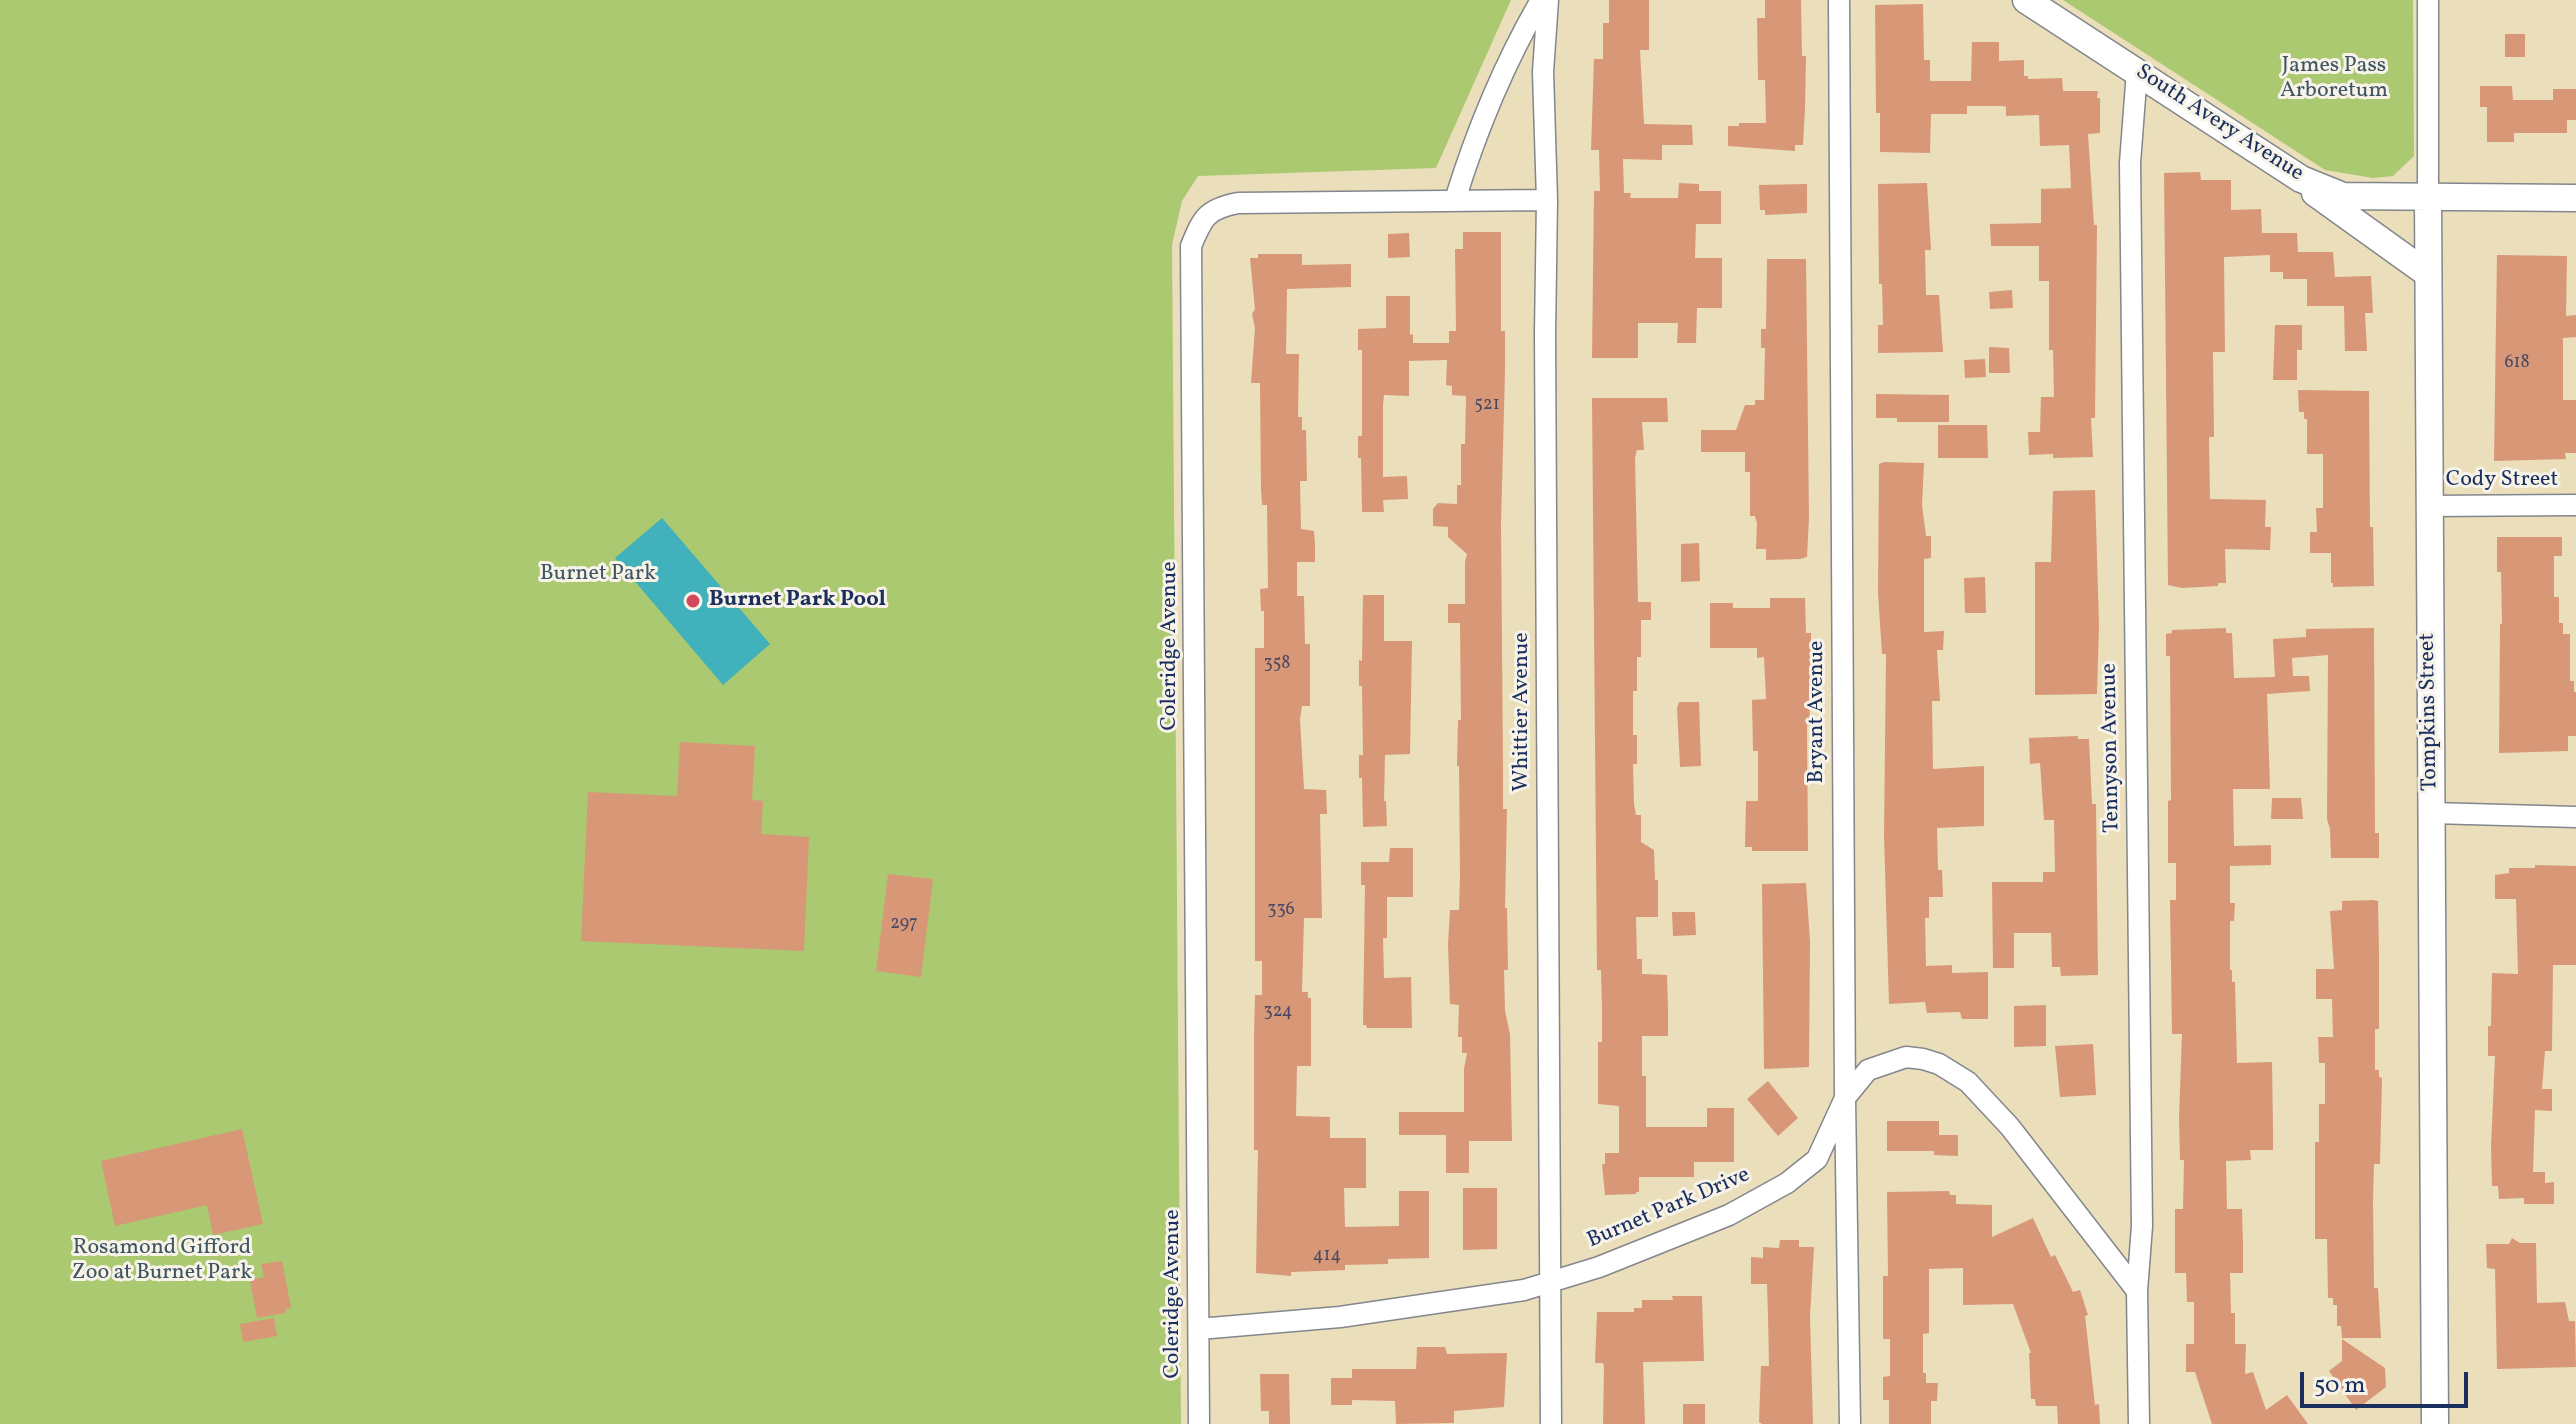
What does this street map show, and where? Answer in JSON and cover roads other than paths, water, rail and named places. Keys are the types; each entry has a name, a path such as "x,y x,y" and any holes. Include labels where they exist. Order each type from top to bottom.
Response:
{"street":[{"path":"1455,200 1467,162 1522,33 1541,0"},
{"name":"Whittier Avenue","path":"1548,0 1543,72 1547,200 1545,334 1551,1424"},
{"name":"Bryant Avenue","path":"1839,0 1845,1098 1850,1424"},
{"name":"South Avery Avenue","path":"2026,0 2301,179 2343,196 2576,198"},
{"name":"Tompkins Street","path":"2428,0 2428,506 2435,1424"},
{"name":"Tennyson Avenue","path":"2137,71 2130,163 2142,1226 2137,1291 2139,1424"},
{"path":"2301,179 2324,202 2428,274"},
{"name":"Coleridge Avenue","path":"1199,1424 1191,246 1201,223 1214,208 1238,203 1547,200"},
{"name":"Cody Street","path":"2428,506 2576,505"},
{"path":"2432,813 2576,817"},
{"name":"Burnet Park Drive","path":"1199,1329 1340,1317 1524,1290 1599,1267 1729,1215 1787,1183 1817,1159 1845,1098 1868,1070 1906,1057 1939,1064 1968,1082 2010,1127 2137,1291"}],"water":[{"name":"Burnet Park Pool","path":"662,518 770,644 723,685 615,558"}],"place":[{"name":"Burnet Park Pool","path":"693,601"}],"park label":[{"name":"James Pass Arboretum","path":"2334,80"},
{"name":"Burnet Park","path":"598,575"},
{"name":"Rosamond Gifford Zoo at Burnet Park","path":"162,1262"}]}
